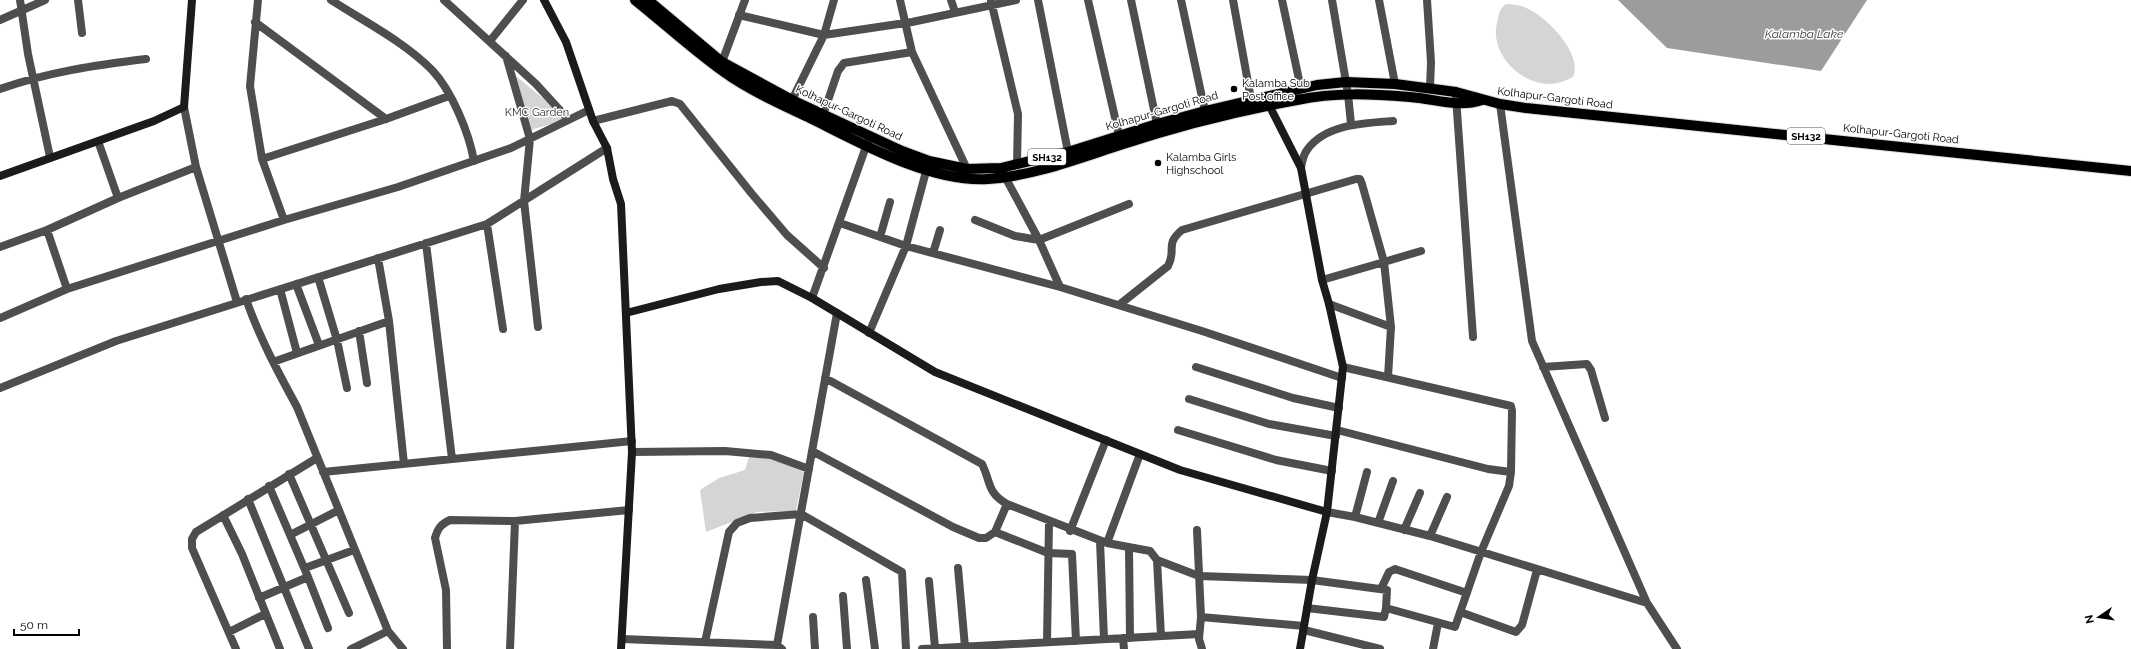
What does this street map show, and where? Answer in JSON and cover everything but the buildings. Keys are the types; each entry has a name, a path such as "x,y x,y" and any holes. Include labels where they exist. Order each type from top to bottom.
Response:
{"main road":[{"path":"635,0 725,73 770,99 868,141 964,179 1075,160 1154,135 1269,105 1321,95 1348,94 1427,99 1456,104 1468,104 1482,100"},
{"name":"Kolhapur-Gargoti Road","path":"648,0 722,62 823,115 868,141"},
{"name":"Kolhapur-Gargoti Road","path":"928,165 1003,173 1017,164 1068,152 1157,124 1205,111 1251,99 1346,82 1395,84 1430,88 1456,92 1500,104 2131,170"}],"street":[{"path":"20,0 33,77 50,157"},
{"path":"0,20 45,0"},
{"path":"81,0 82,33"},
{"path":"192,0 184,107 196,167 237,302"},
{"path":"258,0 250,86 262,159 284,220"},
{"path":"331,0 406,47 433,71 456,106 471,144 474,161"},
{"path":"444,0 536,84 568,119"},
{"path":"490,41 523,0"},
{"path":"544,0 566,42 593,121 607,148 613,179 621,204 632,441 621,649"},
{"path":"722,62 745,0"},
{"path":"792,100 824,35 834,0"},
{"path":"900,0 912,52 966,169"},
{"path":"951,0 955,12"},
{"path":"739,15 824,35 905,23 992,3 1016,0"},
{"path":"1038,0 1068,152"},
{"path":"1088,0 1119,136"},
{"path":"1131,0 1157,124"},
{"path":"1181,0 1205,111"},
{"path":"1233,0 1251,99"},
{"path":"1282,0 1301,89"},
{"path":"1332,0 1348,94 1351,124"},
{"path":"1379,0 1395,84"},
{"path":"1427,0 1431,62 1430,88"},
{"path":"992,3 1018,114 1017,164"},
{"path":"256,22 386,119"},
{"path":"823,115 838,71 844,63 912,52"},
{"path":"506,56 530,139 524,201 538,327"},
{"path":"0,89 33,77 85,66 146,59"},
{"path":"1456,92 1473,337"},
{"path":"262,159 386,119 449,96"},
{"path":"593,121 672,101 680,104 787,235 824,268"},
{"path":"1500,104 1532,341 1647,603 1677,649"},
{"path":"1269,105 1300,168 1306,192 1322,280 1343,367 1327,512 1312,580 1300,649"},
{"path":"0,176 154,121 184,107"},
{"path":"0,318 67,289 219,240 398,187 511,148 589,110"},
{"path":"1300,168 1306,151 1318,139 1351,124 1393,121"},
{"path":"98,141 118,198"},
{"path":"812,298 824,268 868,141"},
{"path":"0,388 116,341 487,224 607,148"},
{"path":"869,332 906,246 928,165"},
{"path":"0,247 47,230 118,198 196,167"},
{"path":"1003,173 1039,240 1060,287"},
{"path":"1119,305 1168,266 1171,260 1171,243 1174,237 1182,230 1306,192 1360,179 1384,262 1391,327 1388,377"},
{"path":"880,237 890,202"},
{"path":"975,220 1015,236 1039,240 1129,204"},
{"path":"840,223 906,246 1060,287 1119,305 1342,378"},
{"path":"487,224 503,329"},
{"path":"47,230 67,289"},
{"path":"933,253 940,230"},
{"path":"426,243 452,459"},
{"path":"1322,280 1421,251"},
{"path":"378,258 389,321 404,464"},
{"path":"318,277 336,340 347,388"},
{"path":"626,313 719,289 761,282 778,281 812,298 935,372 1180,470 1327,512 1355,517 1430,536 1647,603"},
{"path":"296,284 319,345"},
{"path":"280,289 297,353"},
{"path":"246,299 254,322 297,407 388,631 403,649"},
{"path":"1329,304 1391,327"},
{"path":"622,639 705,642 779,647 837,313"},
{"path":"273,362 389,321"},
{"path":"358,331 367,384"},
{"path":"1543,367 1587,364 1591,370 1605,418"},
{"path":"1196,367 1293,398 1339,408"},
{"path":"1343,367 1511,406 1512,411 1511,472 1509,486 1481,552 1455,627 1386,608"},
{"path":"825,378 982,464 990,490 996,499 1049,522 1103,542 1150,551 1156,560 1161,636"},
{"path":"1189,399 1269,424 1336,433 1488,469 1511,472"},
{"path":"1178,430 1276,460 1332,471"},
{"path":"1070,530 1106,440"},
{"path":"323,472 632,441"},
{"path":"632,452 725,451 771,455 809,469"},
{"path":"812,451 953,528 979,538 986,538 995,532 1007,504"},
{"path":"1104,639 1103,542 1140,454"},
{"path":"236,649 192,548 192,540 196,532 269,486 318,458"},
{"path":"1355,517 1367,472"},
{"path":"290,474 349,613"},
{"path":"1378,523 1393,481"},
{"path":"269,486 305,568 328,628"},
{"path":"1404,530 1420,493"},
{"path":"1430,536 1447,497"},
{"path":"248,499 309,649"},
{"path":"290,535 339,510"},
{"path":"447,649 446,590 435,538 437,530 442,524 450,520 515,521 628,510"},
{"path":"705,642 729,532 737,523 750,518 801,514 902,572 906,649"},
{"path":"223,515 242,554 280,649"},
{"path":"510,649 515,521"},
{"path":"1042,645 1049,522"},
{"path":"1197,530 1201,617 1199,634 1202,649"},
{"path":"995,532 1048,553 1072,554 1076,641"},
{"path":"1124,649 1127,638 1129,547"},
{"path":"305,568 354,550"},
{"path":"1156,560 1199,576 1312,580 1387,590 1384,617 1307,608"},
{"path":"958,568 969,647"},
{"path":"1381,589 1389,572 1395,569 1467,593"},
{"path":"1460,612 1516,632 1522,626 1537,570"},
{"path":"259,598 308,577"},
{"path":"866,580 875,649"},
{"path":"930,581 941,648"},
{"path":"843,596 847,649"},
{"path":"229,632 265,614"},
{"path":"813,617 815,649"},
{"path":"1201,617 1304,628 1380,649"},
{"path":"1433,649 1438,623"},
{"path":"351,649 388,631"},
{"path":"922,649 1064,645 1076,641 1199,634"},
{"path":"1092,640 1092,649"}],"green space":[{"path":"1506,4 1513,4 1529,9 1556,30 1569,49 1573,59 1575,68 1573,77 1558,83 1546,84 1533,81 1522,76 1512,68 1504,58 1496,35 1500,12"},
{"name":"KMC Garden","path":"511,72 568,119 527,131"},
{"path":"749,457 770,458 804,472 796,511 757,512 706,532 700,490 719,478 745,470"}],"water":[{"name":"Kalamba Lake","path":"1618,0 1867,0 1821,71 1667,48"}],"place":[{"name":"Kalamba Sub Post office","path":"1234,89"},
{"name":"Kalamba Girls Highschool","path":"1158,163"}]}
